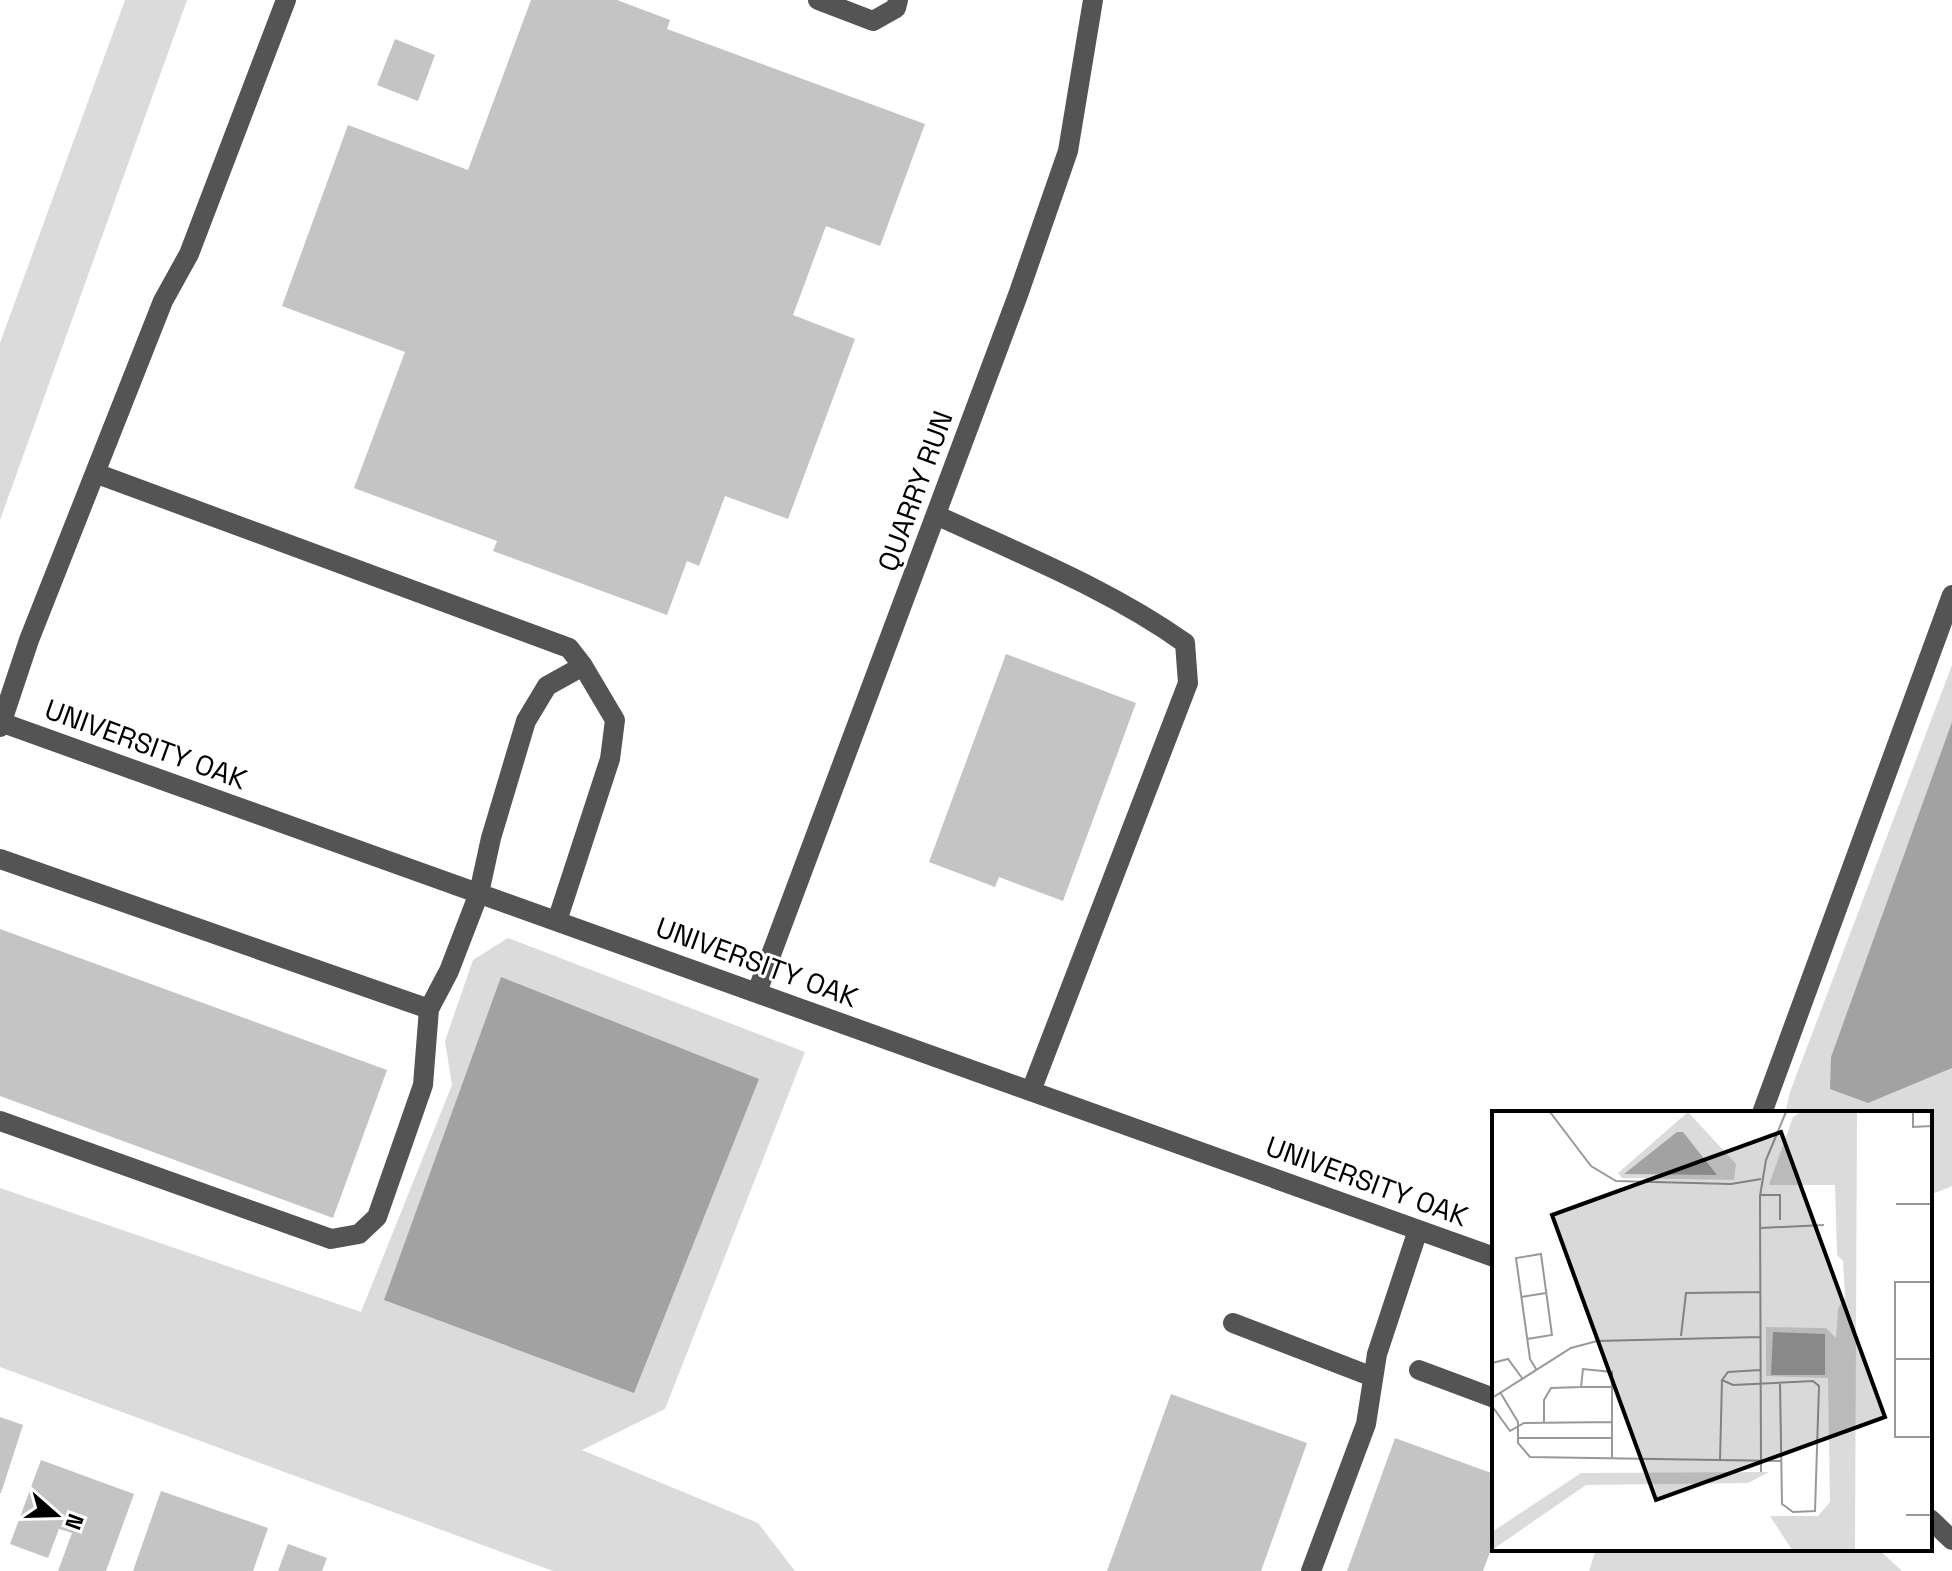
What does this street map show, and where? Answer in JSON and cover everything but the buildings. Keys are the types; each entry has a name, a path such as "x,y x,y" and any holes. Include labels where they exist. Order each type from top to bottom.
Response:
{"street":[{"path":"1,724 29,640 163,301 189,254 286,0"},
{"path":"818,0 873,21 896,8 898,0"},
{"name":"QUARRY RUN","path":"757,992 936,515 1068,151 1093,0"},
{"path":"95,473 569,648 615,720 610,759 557,921"},
{"path":"936,515 1093,588 1163,627 1185,643 1188,683 1031,1091"},
{"path":"1763,1111 1952,595"},
{"path":"0,1121 331,1239 359,1234 377,1217 423,1085 429,1009 449,971 479,893 491,838 526,721 547,686 583,666"},
{"name":"UNIVERSITY OAK","path":"1,724 1492,1256"},
{"path":"0,859 429,1009"},
{"path":"1311,1571 1366,1424 1377,1354 1418,1230"},
{"path":"1233,1323 1373,1377"},
{"path":"1419,1370 1492,1397"},
{"path":"1932,1521 1952,1540"}],"shaded area":[{"path":"125,0 187,0 0,520 0,343"},
{"path":"1952,665 1952,1186 1932,1194 1932,1111 1785,1111 1790,1092"},
{"path":"1952,722 1952,1068 1868,1103 1830,1089 1831,1057"},
{"path":"508,938 805,1052 665,1409 582,1450 758,1523 795,1571 553,1571 0,1367 0,1188 361,1312 452,1085 445,1041 473,960"},
{"path":"501,977 759,1079 634,1393 384,1300"},
{"path":"1595,1551 1880,1551 1902,1571 1589,1571"}]}
